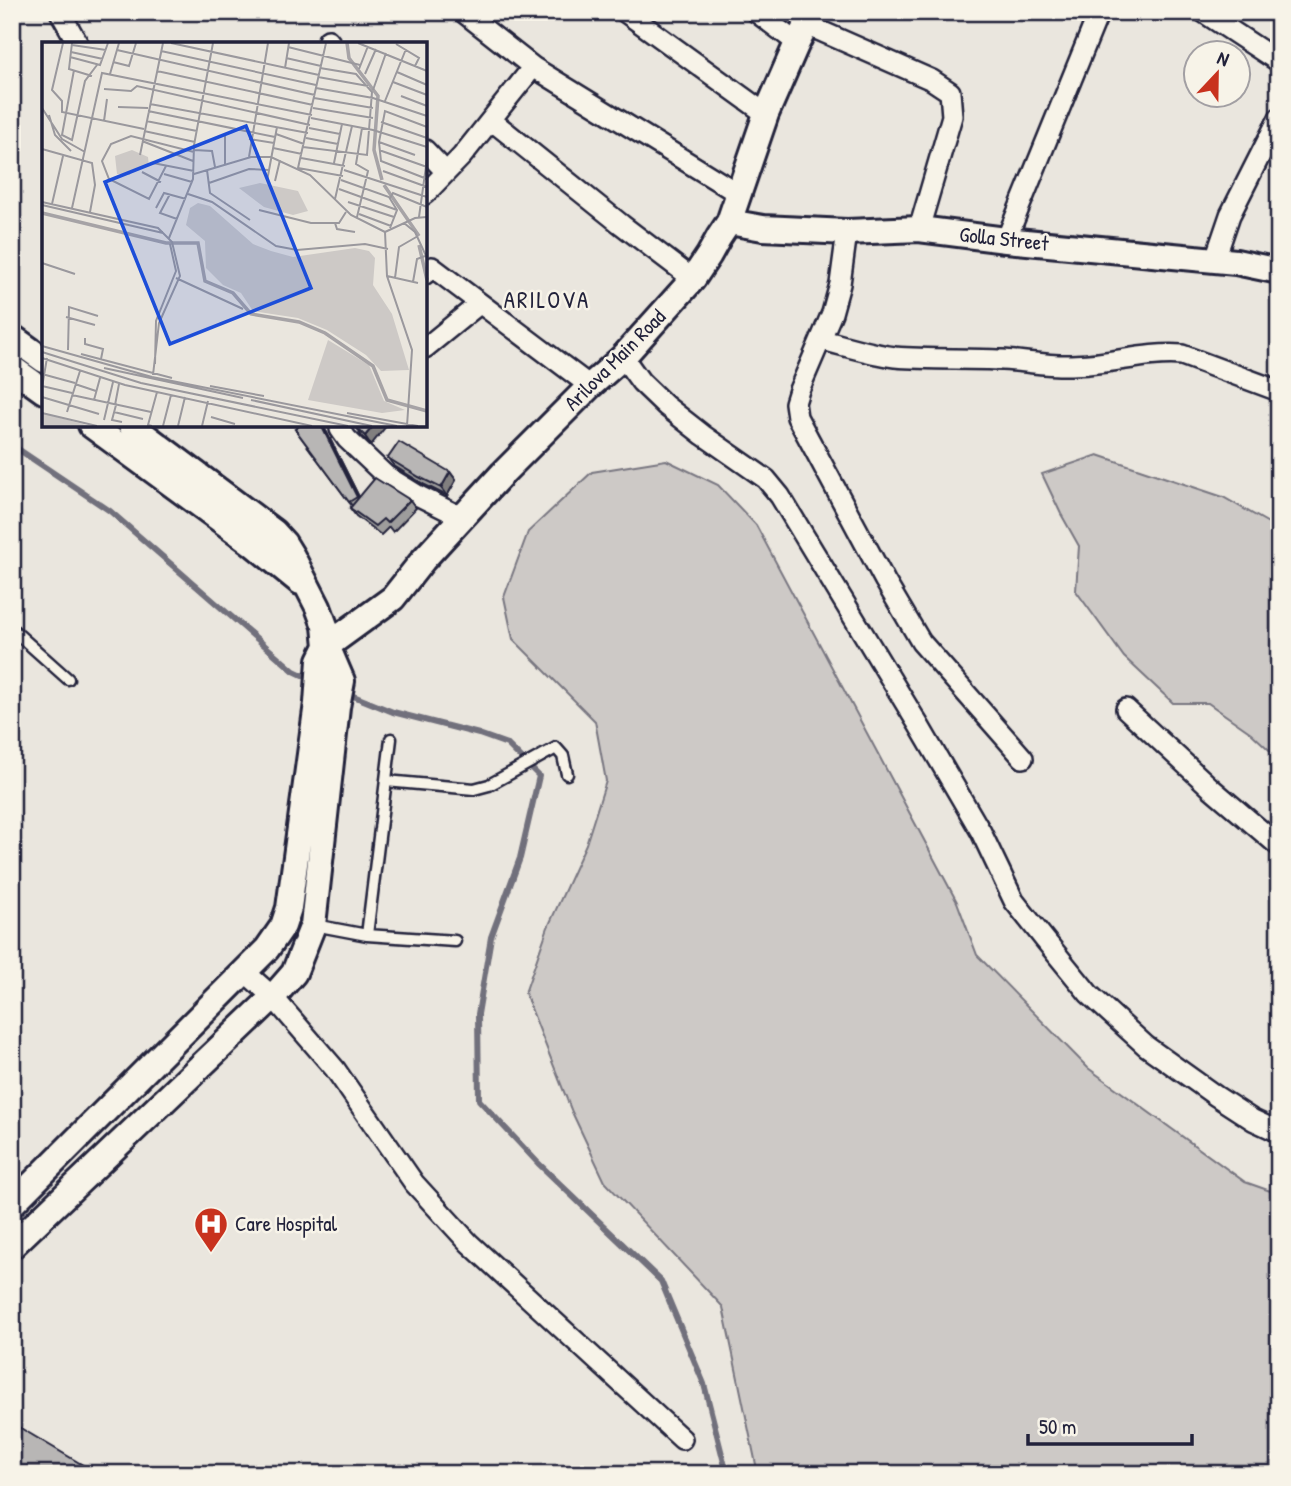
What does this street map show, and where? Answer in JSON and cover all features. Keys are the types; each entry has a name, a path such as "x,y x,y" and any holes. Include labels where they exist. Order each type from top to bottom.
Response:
{"street":[{"path":"60,12 77,42"},
{"path":"463,12 533,67 739,194"},
{"path":"625,12 766,114"},
{"path":"756,12 806,27 932,80 950,92 952,116 919,229"},
{"path":"1006,240 1099,12"},
{"path":"1203,12 1279,62"},
{"name":"Arilova Main Road","path":"327,646 393,598 503,473 623,357 693,279 729,222 766,114 806,27"},
{"path":"427,192 462,156 533,67"},
{"path":"491,120 693,279"},
{"path":"1215,259 1230,215 1278,120"},
{"path":"427,152 446,172"},
{"name":"Golla Street","path":"729,222 763,228 847,232 919,229 1006,240 1236,261 1279,271"},
{"path":"847,232 840,284 822,340 799,390 795,403 797,417 921,642 1023,758"},
{"path":"428,267 590,386"},
{"path":"427,346 479,303"},
{"path":"12,337 42,359"},
{"path":"822,340 896,357 1070,365 1150,355 1182,355 1279,391"},
{"path":"623,357 641,382 666,406 766,479 780,496 981,832 1014,901 1089,994 1146,1046 1253,1120 1279,1132"},
{"path":"12,368 42,390"},
{"path":"94,427 252,542 307,587"},
{"path":"12,1246 273,997 295,973 313,925 329,688 325,626 318,607 284,543 274,531 134,427"},
{"path":"340,427 347,439 385,475 463,518"},
{"path":"19,1193 245,972 267,949 283,926 289,908 329,688"},
{"path":"1126,709 1211,788 1279,846"},
{"path":"245,972 273,997 335,1069 414,1183 469,1243 682,1439"}],"lane":[{"path":"12,629 68,679"},
{"path":"367,935 391,739"},
{"path":"386,781 474,789 489,785 556,748 561,752 567,774"},
{"path":"313,925 367,935 455,941"}],"shaded area":[{"path":"1098,455 1223,497 1279,529 1279,759 1251,733 1208,703 1173,703 1124,657 1076,591 1079,546 1042,474"},
{"path":"666,460 718,485 756,525 957,902 977,955 1088,1068 1245,1182 1279,1194 1279,1474 758,1474 723,1307 605,1182 572,1112 525,993 548,927 586,844 606,781 595,721 513,639 504,597 528,532 592,472"}],"building":[{"path":"322,427 357,497 349,502 295,429"},
{"path":"357,427 372,427 365,436"},
{"path":"399,442 450,472 441,488 388,458"},
{"path":"375,478 410,500 387,523 383,519 375,526 350,508"},
{"path":"12,1423 98,1474 12,1474"}],"waterway":[{"path":"12,445 110,511 294,671 313,680"},
{"path":"346,693 393,712 507,744 539,776 520,858 491,937 478,1014 479,1100 538,1163 661,1281 704,1384 727,1474"}],"place":[{"name":"Care Hospital","path":"211,1254"}],"district":[{"name":"ARILOVA","path":"547,300"}]}
